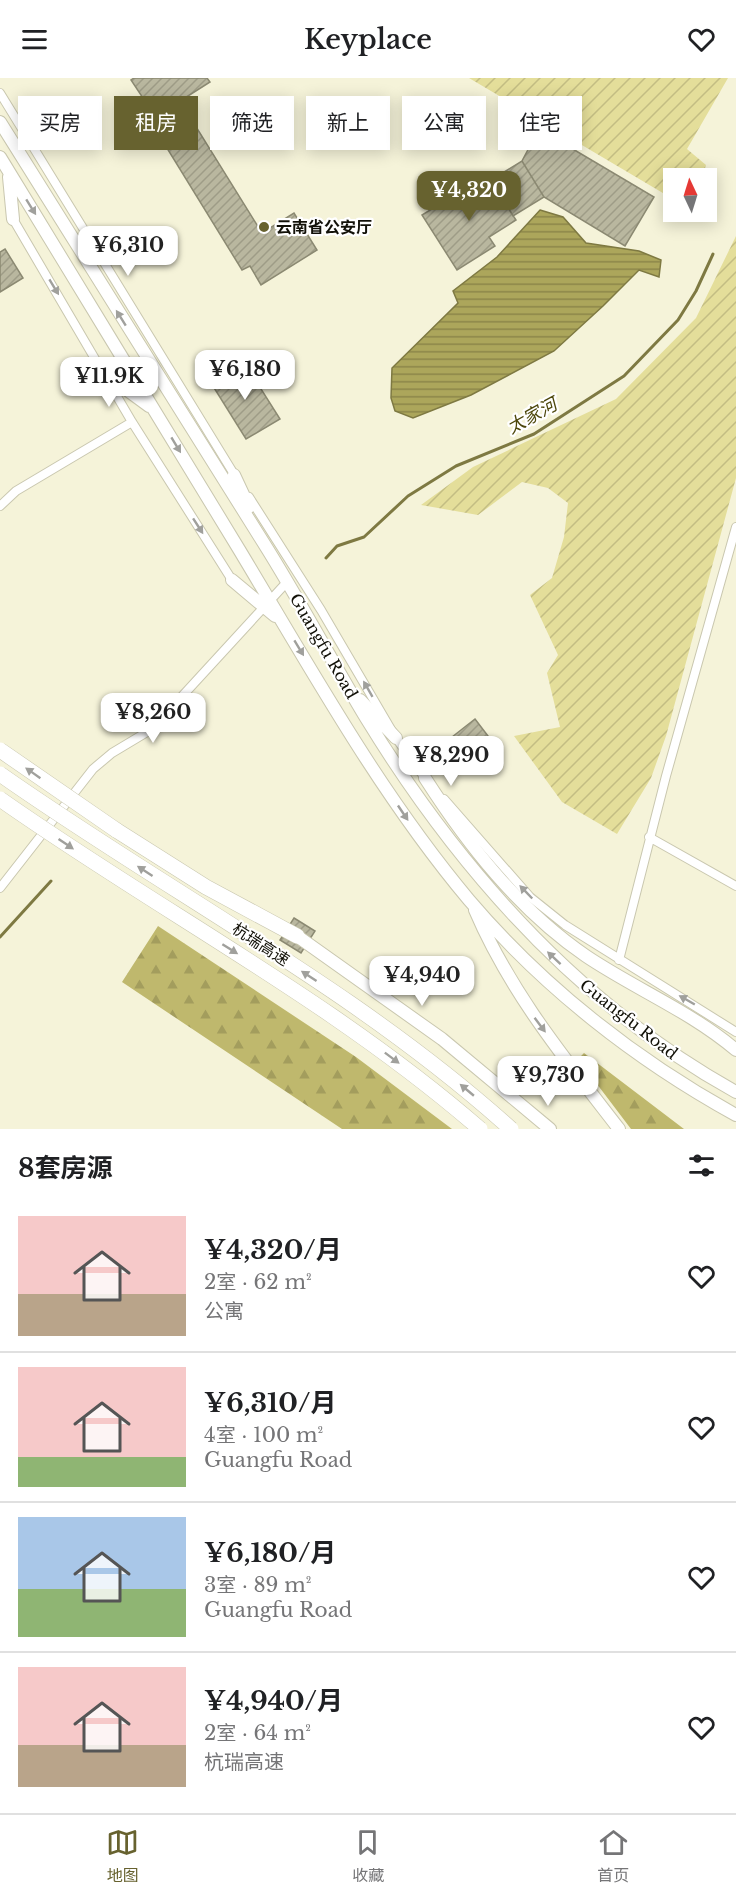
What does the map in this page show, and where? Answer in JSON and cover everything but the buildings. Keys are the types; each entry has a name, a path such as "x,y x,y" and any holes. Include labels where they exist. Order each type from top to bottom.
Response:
{"highway":[{"path":"0,750 116,830 206,886 297,936"},
{"name":"杭瑞高速","path":"0,774 111,850 370,1016 437,1066 511,1129"},
{"name":"杭瑞高速","path":"0,799 100,867 351,1028 431,1088 480,1129"}],"main road":[{"name":"Guangfu Road","path":"0,122 265,544 384,746 424,804 514,919 576,978 662,1048 736,1092"},
{"name":"Guangfu Road","path":"0,158 155,411 267,604 284,624 346,728 403,813 471,901 534,967 652,1064 736,1114"},
{"path":"9,172 13,219"},
{"path":"104,373 155,411"},
{"path":"234,475 265,544"},
{"path":"232,580 267,604"},
{"path":"350,690 396,738"},
{"path":"424,778 467,840 524,904 586,956 684,1012 736,1050"},
{"path":"471,901 487,938 523,1003 619,1129"},
{"path":"297,936 436,1035 550,1129"}],"street":[{"path":"0,93 234,475 321,610 396,738 424,778 530,897 579,935 698,1006 736,1032"},
{"path":"13,219 132,422 232,580"},
{"path":"0,506 16,491 132,422"},
{"path":"619,960 649,837 736,527"},
{"path":"0,888 93,769 112,753 152,729 287,582"},
{"path":"649,837 736,886"}],"green space":[{"path":"158,926 356,1057 452,1129 342,1129 122,982"},
{"path":"584,1053 684,1129 631,1129 578,1059"}],"shaded area":[{"path":"469,78 728,78 687,149 706,165 705,168 663,168 663,193 582,145 582,96 499,96"},
{"path":"540,210 563,217 586,243 639,251 661,260 659,277 639,270 554,351 471,395 413,418 395,411 391,398 392,368 458,303 453,291 497,257"},
{"path":"736,236 736,478 666,736 651,778 617,834 562,802 514,736 560,727 547,673 558,655 530,595 552,578 564,537 568,503 548,488 522,482 478,515 421,505 473,467 616,399 696,318"}],"waterway":[{"name":"太家河","path":"326,558 337,546 364,537 408,496 456,466 534,434 624,376 678,320 696,291 713,254"},
{"name":"太家河","path":"0,937 51,881"}],"place":[{"name":"云南省公安厅","path":"264,227"}]}
